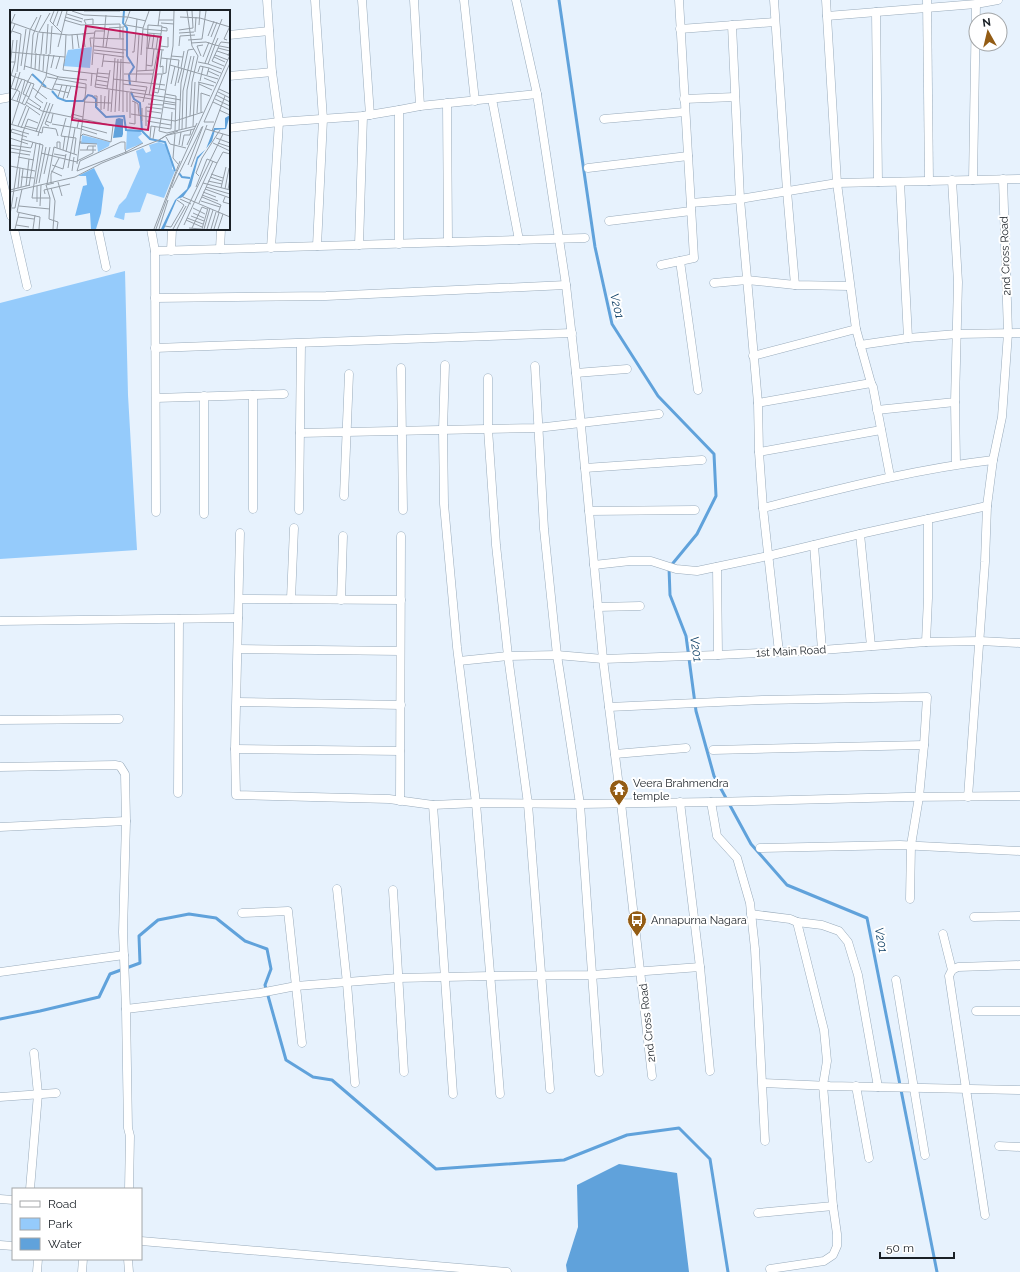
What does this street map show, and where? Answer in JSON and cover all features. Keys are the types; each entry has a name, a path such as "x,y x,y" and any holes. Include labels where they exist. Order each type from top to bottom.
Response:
{"street":[{"path":"267,0 272,72 279,122 271,248"},
{"path":"315,0 323,119 317,246"},
{"path":"359,245 367,115 362,0"},
{"path":"414,0 420,106"},
{"path":"464,0 475,101"},
{"name":"2nd Cross Road","path":"516,0 537,94 566,285 590,511 603,659 641,971 652,1076"},
{"path":"661,265 694,258 679,0"},
{"path":"774,0 795,285"},
{"path":"826,0 836,183 849,286 856,329 873,387 890,476"},
{"path":"827,16 876,12 927,3 976,4 998,0"},
{"path":"927,3 928,181"},
{"path":"973,180 976,4"},
{"path":"876,12 878,182"},
{"path":"680,29 775,22"},
{"path":"732,25 740,199 758,403 759,452 763,508 779,652"},
{"path":"230,35 269,31"},
{"path":"230,76 272,72"},
{"path":"230,128 279,122 367,115 420,106 537,94"},
{"path":"0,100 10,97"},
{"path":"684,99 735,97"},
{"path":"492,99 519,240"},
{"path":"447,103 448,242"},
{"path":"399,110 399,244"},
{"path":"604,119 685,112"},
{"path":"588,168 688,156"},
{"path":"0,170 10,212"},
{"name":"2nd Cross Road","path":"968,797 980,641 987,506 1002,417 1008,333 1003,179"},
{"path":"608,221 836,183 1020,179"},
{"path":"952,180 958,282 956,464"},
{"path":"900,182 908,338"},
{"path":"14,230 27,286"},
{"path":"98,230 106,267"},
{"path":"151,230 155,251 156,512"},
{"path":"171,251 172,230"},
{"path":"220,249 221,230"},
{"path":"155,251 585,238"},
{"path":"680,261 698,390"},
{"path":"714,283 747,280 795,285 849,286"},
{"path":"155,298 326,296 566,285"},
{"path":"753,356 856,329"},
{"path":"860,345 908,338 957,334 1020,333"},
{"path":"155,348 572,334"},
{"path":"299,510 301,344"},
{"path":"445,365 443,430 444,504 459,661 476,802 500,1094"},
{"path":"535,366 537,428 544,529 557,655 580,804 599,1072"},
{"path":"401,368 403,510"},
{"path":"576,373 627,369"},
{"path":"344,496 348,374"},
{"path":"488,378 488,429 496,545 508,656 528,804 550,1089"},
{"path":"758,403 871,383"},
{"path":"156,398 284,394"},
{"path":"253,395 253,509"},
{"path":"204,396 204,514"},
{"path":"877,410 956,402"},
{"path":"300,432 537,428 659,414"},
{"path":"759,452 881,430"},
{"path":"585,468 702,460"},
{"path":"763,508 890,476 956,464 994,460"},
{"path":"594,565 630,561 651,561 676,568 697,571 987,506"},
{"path":"590,511 695,510"},
{"path":"926,642 928,598 928,519"},
{"path":"291,599 294,528"},
{"path":"240,533 236,702 236,795 382,799 433,805 476,802 580,804 621,802 733,802 1020,796"},
{"path":"860,534 871,646"},
{"path":"341,600 342,536"},
{"path":"400,801 401,536"},
{"path":"814,545 822,650"},
{"path":"717,567 718,655"},
{"path":"239,599 401,600"},
{"path":"598,607 640,606"},
{"path":"0,621 238,618"},
{"path":"178,793 179,619"},
{"name":"1st Main Road","path":"459,661 508,656 557,655 603,659 718,655 822,650 926,642 980,641 1020,643"},
{"path":"238,649 400,652"},
{"path":"609,707 762,700 927,697 919,797 911,846 910,899"},
{"path":"236,702 401,705"},
{"path":"0,720 119,719"},
{"path":"713,750 924,745"},
{"path":"615,754 686,748"},
{"path":"236,749 400,751"},
{"path":"0,767 115,765 120,766 125,774 126,820 123,932 128,1128 130,1136 129,1188"},
{"path":"680,802 700,967 710,1071"},
{"path":"711,802 717,836 737,858 750,903 755,949 758,1023 766,1141"},
{"path":"433,805 453,1094"},
{"path":"0,830 126,820"},
{"path":"760,848 911,846 1020,851"},
{"path":"337,889 347,983 355,1083"},
{"path":"393,890 404,1072"},
{"path":"242,913 288,911 302,1043"},
{"path":"751,914 822,925 840,932 848,942 858,975 878,1087"},
{"path":"974,917 1020,916"},
{"path":"770,1269 824,1261 834,1255 837,1246 823,1085 827,1061 824,1030 797,922"},
{"path":"943,934 952,970"},
{"path":"0,972 124,958"},
{"path":"985,1215 949,976 952,970 958,967 1020,965"},
{"path":"126,1009 261,993 296,986 398,978 592,975 700,967"},
{"path":"896,980 925,1155"},
{"path":"976,1011 1020,1011"},
{"path":"30,1188 38,1094 34,1054"},
{"path":"763,1083 1020,1090"},
{"path":"856,1086 869,1158"},
{"path":"0,1097 56,1093"},
{"path":"999,1146 1020,1147"},
{"path":"0,1199 12,1200"},
{"path":"758,1213 834,1206"},
{"path":"142,1241 507,1272"},
{"path":"0,1245 12,1246"},
{"path":"37,1272 38,1260"},
{"path":"82,1272 83,1260"},
{"path":"128,1260 129,1272"}],"green space":[{"path":"125,271 128,395 137,550 0,559 0,303"}],"water":[{"path":"619,1164 677,1173 689,1272 567,1272 566,1265 578,1227 577,1185"}],"waterway":[{"name":"V201","path":"559,0 595,247 612,324 658,396 714,454 716,496 697,534 669,568 670,595 686,636 696,711 714,776 751,844 787,885 867,918 937,1272"},
{"path":"0,1019 99,997 110,974 140,963 139,936 158,920 189,914 216,918 245,941 267,949 271,969 265,985 286,1060 313,1077 332,1080 436,1169 564,1160 627,1135 679,1128 710,1159 728,1272"}],"place":[{"name":"Veera Brahmendra temple","path":"619,806"},
{"name":"Annapurna Nagara","path":"637,937"}]}
